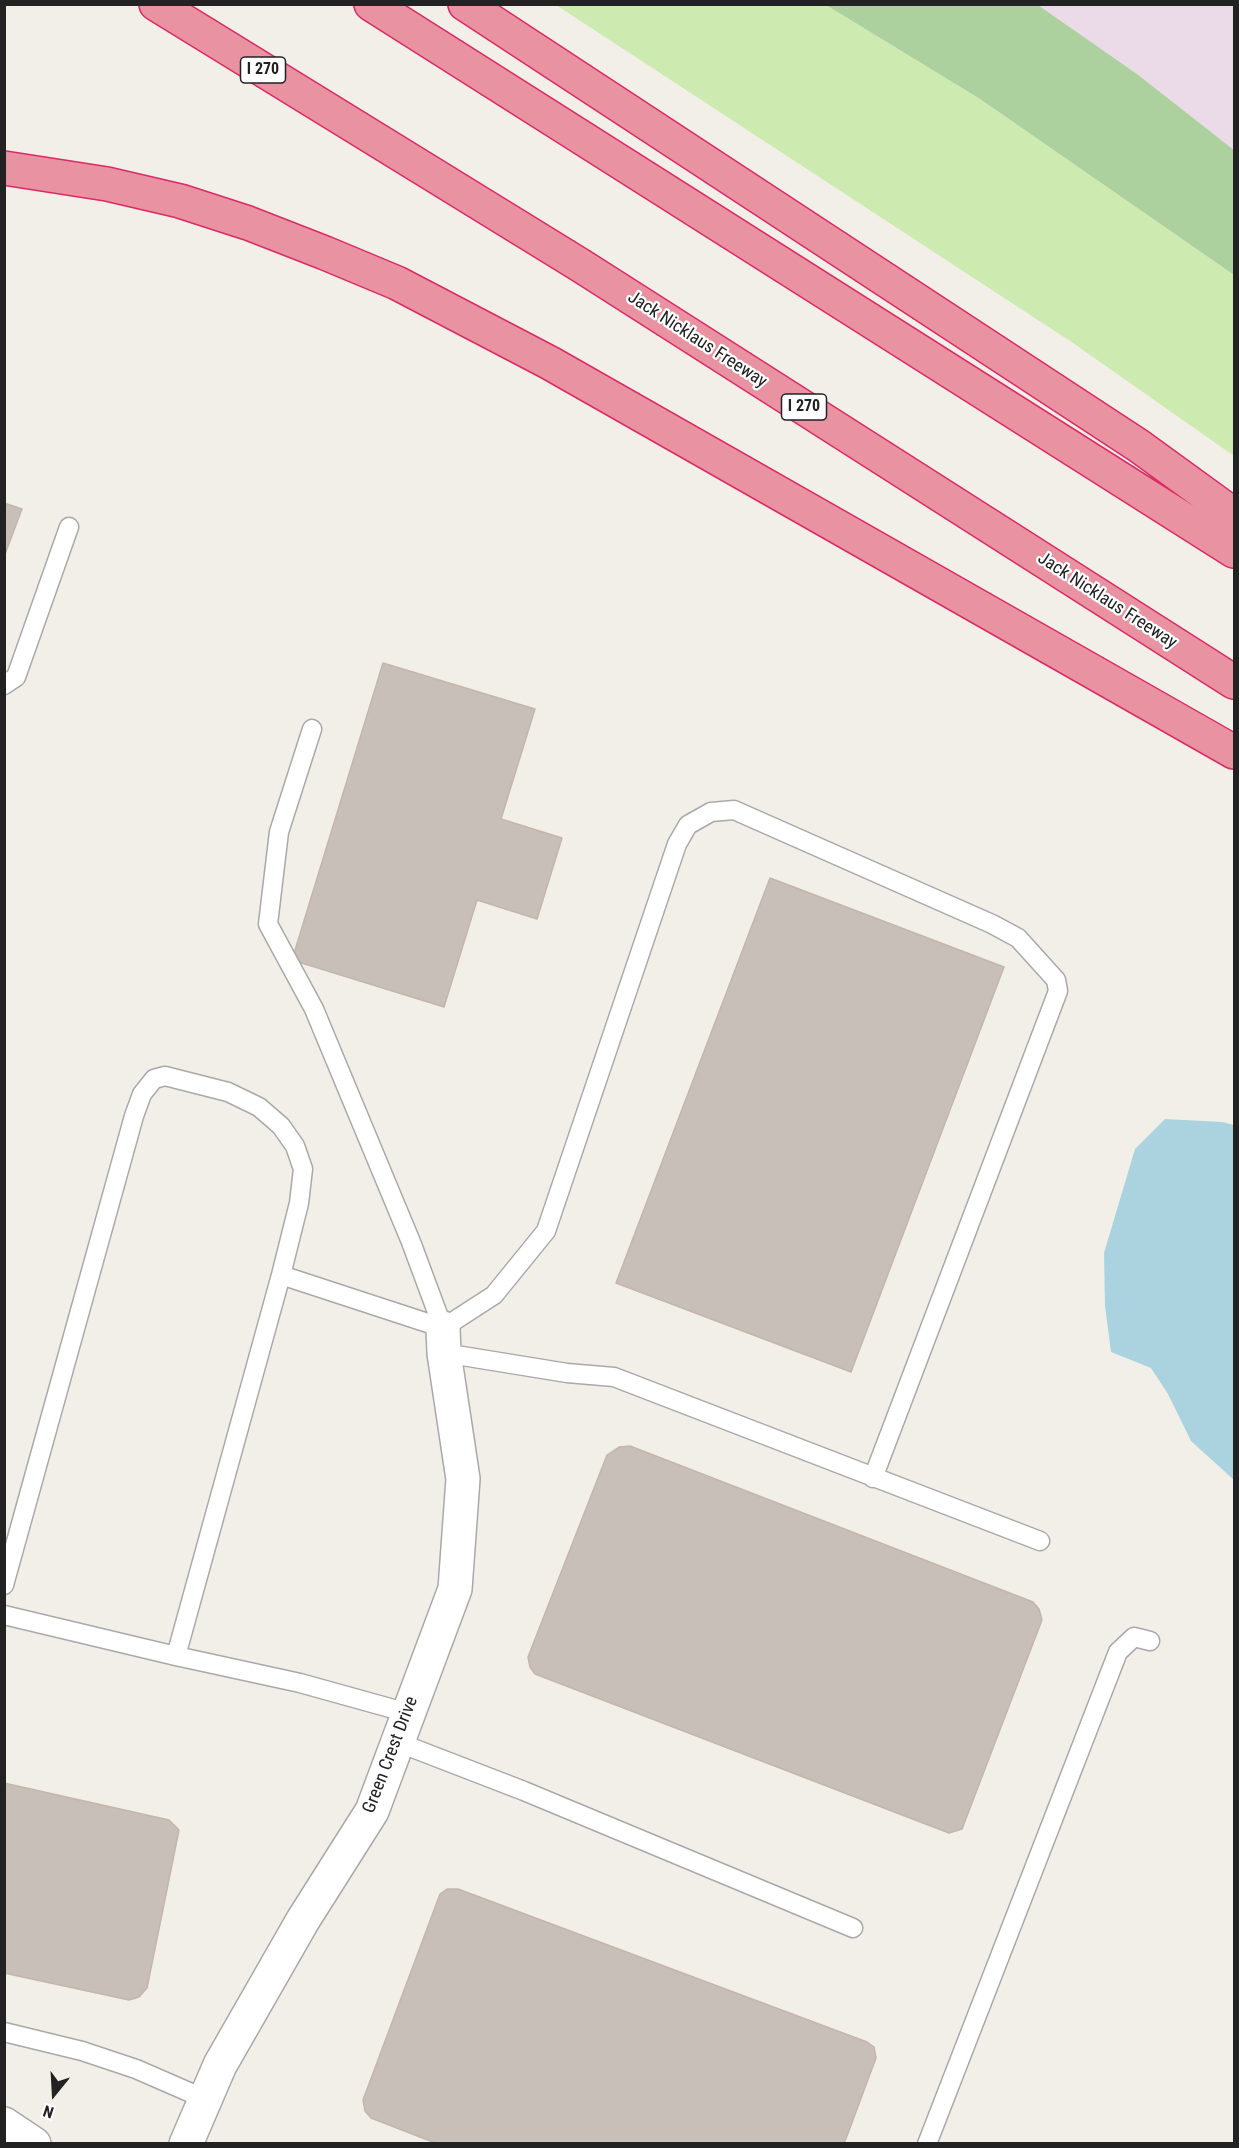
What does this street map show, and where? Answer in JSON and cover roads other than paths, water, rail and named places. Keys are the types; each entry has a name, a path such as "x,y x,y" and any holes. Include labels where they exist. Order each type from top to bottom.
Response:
{"highway":[{"name":"Jack Nicklaus Freeway","path":"156,4 580,265 1234,682"},
{"path":"371,4 1234,551"},
{"path":"465,4 1138,446 1234,515"},
{"path":"4,168 107,184 180,201 248,223 325,252 397,284 550,363 1234,752"}],"street":[{"name":"Green Crest Drive","path":"186,2144 220,2065 303,1920 372,1811 455,1588 463,1479 444,1341"},
{"path":"4,2124 34,2144"}],"lane":[{"path":"4,685 16,676 69,527"},
{"path":"312,729 279,832 268,924 314,1009 411,1242 444,1341"},
{"path":"444,1341 494,1295 546,1231 677,844 688,825 711,812 734,810 992,924 1018,938 1056,980 1058,990 873,1478"},
{"path":"4,1585 142,1094 154,1079 165,1076 228,1092 259,1107 281,1126 296,1146 303,1169 299,1203 281,1275 176,1656"},
{"path":"281,1275 444,1341 567,1372 614,1377 1040,1541"},
{"path":"4,1615 300,1683 403,1728 524,1791 853,1928"},
{"path":"927,2144 1118,1652 1134,1637 1150,1641"},
{"path":"4,2032 104,2058 206,2099"}],"water":[{"path":"1165,1119 1222,1122 1234,1125 1234,1480 1191,1441 1168,1394 1151,1368 1111,1352 1105,1306 1104,1253 1135,1149"}]}
